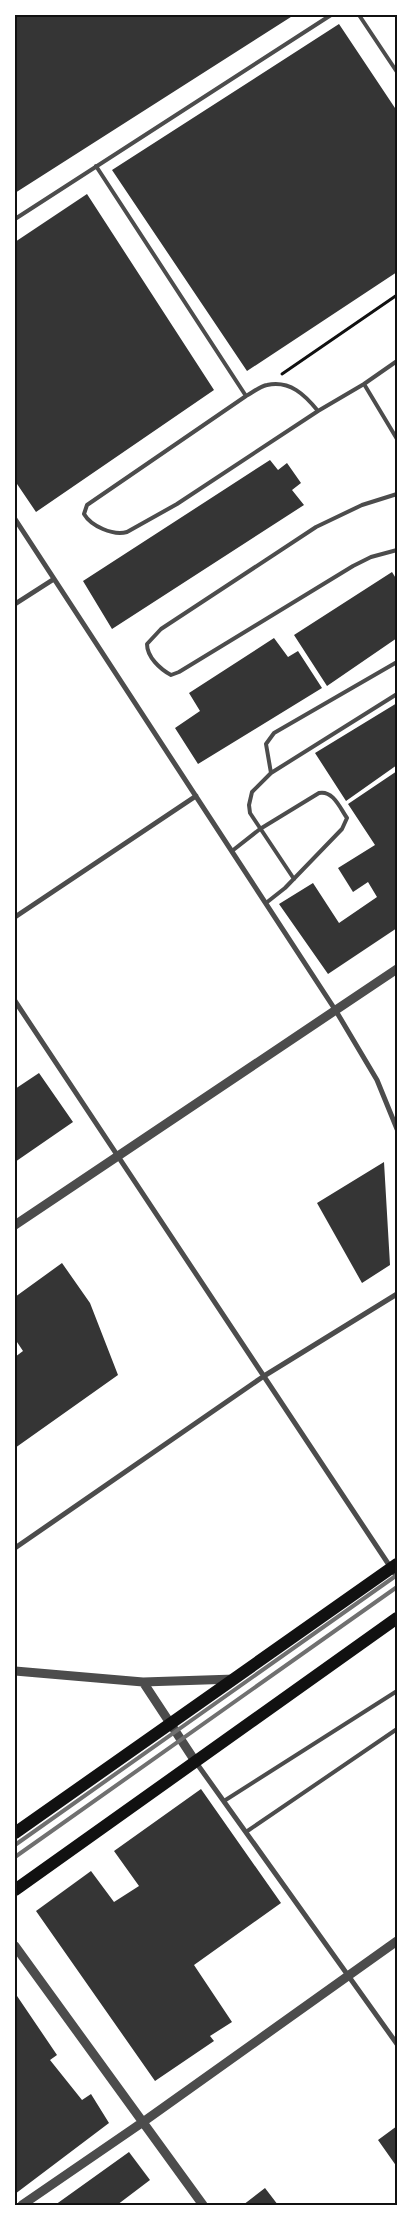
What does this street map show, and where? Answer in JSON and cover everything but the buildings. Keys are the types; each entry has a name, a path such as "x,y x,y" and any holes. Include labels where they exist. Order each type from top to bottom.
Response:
{"main road":[{"path":"15,1833 169,1723 395,1570"},
{"path":"15,1890 397,1618"}],"street":[{"path":"15,519 336,1010 377,1080 397,1128"},
{"path":"15,604 54,579"},
{"path":"15,917 196,796"},
{"path":"15,1225 397,969"},
{"path":"15,1001 395,1570"},
{"path":"15,1548 264,1376 397,1294"},
{"path":"15,1671 143,1682 235,1679"},
{"path":"143,1682 194,1761 397,2044"},
{"path":"22,2205 143,2122 397,1941"},
{"path":"15,1946 203,2205"}],"lane":[{"path":"15,219 332,15"},
{"path":"359,15 397,72"},
{"path":"96,166 246,396"},
{"path":"318,411 306,397 294,388 281,384 266,385 246,396 87,505 83,512 85,517 109,531 120,534 127,532 177,504 397,361"},
{"path":"364,384 397,439"},
{"path":"397,494 362,505 329,520 298,538 161,629 147,644 147,650 165,672 171,675 179,672 352,566 371,557 397,550"},
{"path":"271,773 266,744 274,733 397,662"},
{"path":"294,878 250,814 250,797 257,786 271,773 397,694"},
{"path":"232,851 260,829 319,793 328,793 347,818 345,826 294,878 266,903"},
{"path":"224,1801 397,1691"},
{"path":"246,1832 397,1729"}],"path":[{"path":"266,385 397,294"}],"railway":[{"path":"15,1845 397,1575"},
{"path":"15,1857 397,1587"}]}
